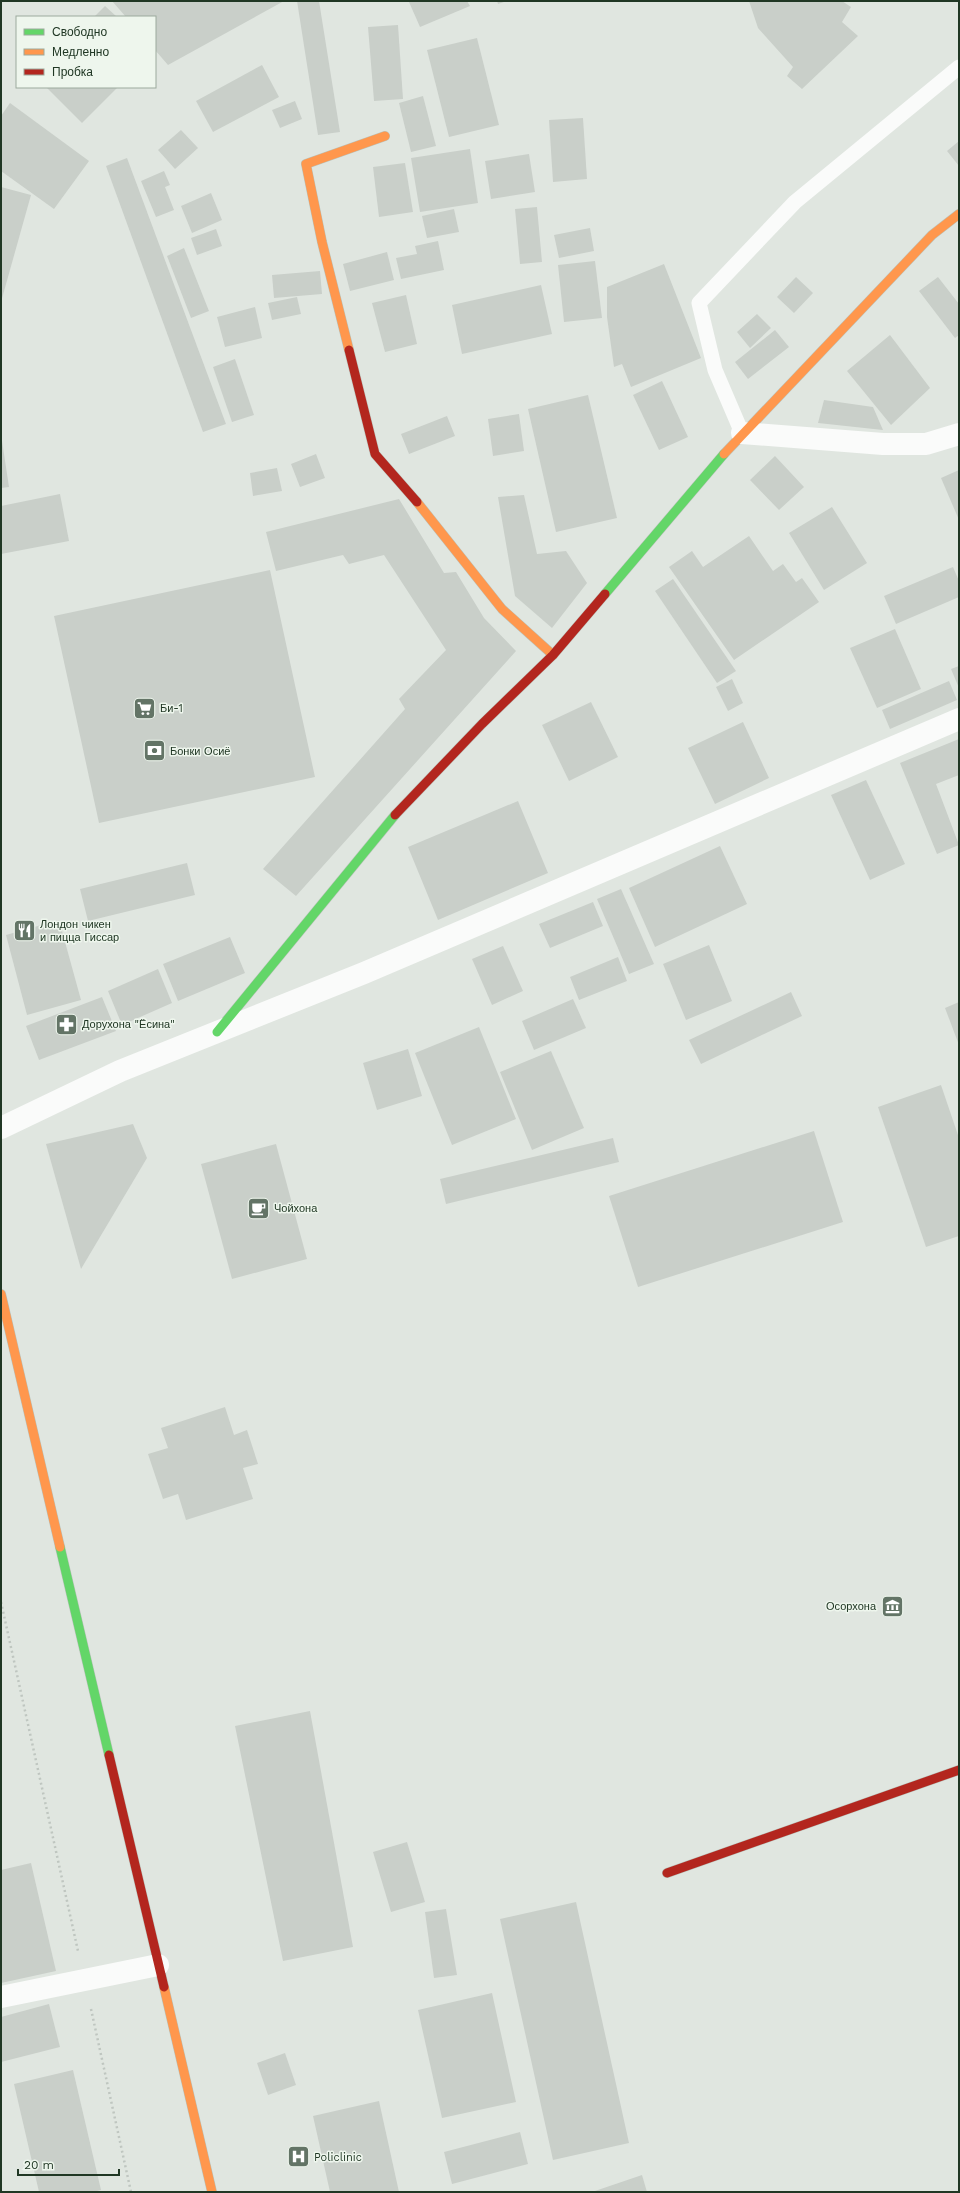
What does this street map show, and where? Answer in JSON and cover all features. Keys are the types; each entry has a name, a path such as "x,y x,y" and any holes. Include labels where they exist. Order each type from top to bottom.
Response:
{"street":[{"path":"385,136 306,164 322,242 375,454 415,498 502,609 553,655"},
{"path":"217,1032 391,819 482,724 553,655 742,433 932,235 959,214"},
{"path":"742,433 883,444 926,444 959,434"},
{"path":"1,1128 120,1071 364,973 959,720"},
{"path":"1,1294 212,2192"},
{"path":"667,1873 959,1770"},
{"path":"1,1997 158,1964"}],"lane":[{"path":"742,433 715,370 698,302 795,202 959,66"}],"path":[{"path":"1,1602 131,2192"}],"building":[{"path":"112,1 284,1 168,65 156,51 156,16 125,16"},
{"path":"297,1 319,1 340,132 318,135"},
{"path":"467,1 470,6 420,27 409,2"},
{"path":"497,1 507,1 498,4"},
{"path":"749,1 842,1 851,7 842,22 858,36 802,89 787,76 793,67 758,28"},
{"path":"105,6 116,16 95,16"},
{"path":"398,25 403,99 374,101 368,27"},
{"path":"477,38 499,125 449,137 427,50"},
{"path":"262,65 279,97 213,132 196,101"},
{"path":"47,88 117,88 82,123"},
{"path":"423,96 436,146 411,152 399,103"},
{"path":"295,101 302,119 280,128 272,110"},
{"path":"10,103 89,161 54,209 1,171 1,116"},
{"path":"583,118 587,179 553,182 549,120"},
{"path":"181,130 198,148 175,169 158,150"},
{"path":"959,141 959,166 947,151"},
{"path":"470,149 478,203 420,212 411,158"},
{"path":"529,154 535,192 491,199 485,161"},
{"path":"127,158 226,424 203,432 106,166"},
{"path":"405,163 413,212 379,217 373,167"},
{"path":"164,171 170,185 165,187 174,210 156,217 141,181"},
{"path":"1,187 31,195 1,302"},
{"path":"211,193 222,220 192,233 181,206"},
{"path":"537,207 542,262 520,264 515,209"},
{"path":"454,209 459,232 427,238 422,216"},
{"path":"590,228 594,251 559,258 554,235"},
{"path":"216,229 222,246 197,255 191,238"},
{"path":"438,241 444,270 401,279 396,258 417,254 415,246"},
{"path":"184,248 209,311 191,318 167,256"},
{"path":"387,252 394,280 350,291 343,264"},
{"path":"595,261 602,318 564,322 558,265"},
{"path":"664,264 701,358 631,387 622,364 614,367 607,317 607,287"},
{"path":"320,271 322,294 274,298 272,275"},
{"path":"796,277 813,293 794,313 777,297"},
{"path":"938,277 959,304 959,335 955,338 919,291"},
{"path":"541,285 552,334 462,354 452,305"},
{"path":"406,295 417,344 385,352 372,303"},
{"path":"297,297 301,314 272,320 268,303"},
{"path":"255,307 262,338 225,347 217,317"},
{"path":"757,314 771,328 750,348 737,332"},
{"path":"775,330 789,347 748,379 735,362"},
{"path":"890,335 930,388 891,425 847,371"},
{"path":"235,359 254,415 232,422 213,367"},
{"path":"662,381 688,437 659,450 633,395"},
{"path":"588,395 617,518 556,532 528,409"},
{"path":"824,400 873,407 883,430 818,423"},
{"path":"519,414 524,451 493,456 488,419"},
{"path":"447,416 455,436 409,454 401,434"},
{"path":"1,434 9,487 1,488"},
{"path":"316,454 325,478 300,487 291,464"},
{"path":"775,456 804,487 779,510 750,480"},
{"path":"277,468 282,491 253,496 250,473"},
{"path":"959,470 959,520 941,478"},
{"path":"60,494 69,541 1,554 1,506"},
{"path":"524,495 537,554 566,551 587,583 552,628 515,596 498,497"},
{"path":"399,499 444,573 456,572 484,618 516,651 296,896 263,869 405,709 399,699 446,650 384,555 349,564 343,555 276,571 266,532"},
{"path":"832,507 867,563 824,590 789,533"},
{"path":"749,536 773,571 783,564 796,582 802,578 819,602 734,660 669,567 692,551 703,567"},
{"path":"953,567 959,581 959,597 896,624 884,596"},
{"path":"270,570 315,777 99,823 54,616"},
{"path":"673,579 736,671 717,683 655,591"},
{"path":"895,629 921,689 877,708 850,648"},
{"path":"959,666 959,688 951,669"},
{"path":"732,679 743,703 728,711 716,687"},
{"path":"949,681 957,700 890,729 882,710"},
{"path":"591,702 618,757 569,781 542,725"},
{"path":"743,722 769,778 715,804 688,748"},
{"path":"959,739 959,775 936,784 959,845 937,854 900,763"},
{"path":"866,780 905,864 870,880 831,795"},
{"path":"518,801 548,873 438,920 408,847"},
{"path":"720,846 747,904 655,947 629,888"},
{"path":"187,863 195,895 88,921 80,889"},
{"path":"621,889 654,964 629,974 597,899"},
{"path":"593,902 603,926 550,948 539,924"},
{"path":"59,920 81,1000 27,1015 6,935"},
{"path":"230,937 245,973 178,1001 163,964"},
{"path":"709,945 732,1001 686,1020 663,964"},
{"path":"503,946 523,991 492,1005 472,959"},
{"path":"618,957 627,981 579,1000 570,977"},
{"path":"158,969 172,1003 122,1025 108,991"},
{"path":"791,992 802,1016 701,1064 689,1040"},
{"path":"102,997 116,1031 39,1060 26,1026"},
{"path":"573,999 586,1028 534,1050 522,1021"},
{"path":"959,1002 959,1045 945,1008"},
{"path":"479,1027 516,1119 452,1145 415,1053"},
{"path":"408,1049 422,1096 377,1110 363,1063"},
{"path":"551,1051 584,1128 532,1150 500,1072"},
{"path":"941,1085 959,1138 959,1236 926,1247 878,1107"},
{"path":"133,1124 147,1158 81,1269 46,1144"},
{"path":"814,1131 843,1222 638,1287 609,1196"},
{"path":"613,1138 619,1162 446,1204 440,1179"},
{"path":"276,1144 307,1259 232,1279 201,1164"},
{"path":"225,1407 234,1435 247,1430 258,1464 243,1468 253,1499 186,1520 178,1494 163,1499 148,1454 168,1448 161,1428"},
{"path":"310,1711 353,1947 283,1961 235,1726"},
{"path":"407,1842 425,1902 391,1912 373,1852"},
{"path":"31,1863 56,1971 1,1983 1,1870"},
{"path":"576,1902 629,2143 553,2160 500,1919"},
{"path":"446,1909 457,1975 434,1978 425,1912"},
{"path":"492,1993 516,2102 442,2118 418,2010"},
{"path":"49,2004 60,2047 1,2062 1,2017"},
{"path":"285,2053 296,2085 268,2095 257,2063"},
{"path":"73,2070 101,2190 93,2192 39,2192 14,2084"},
{"path":"379,2101 399,2192 330,2192 313,2116"},
{"path":"520,2132 528,2164 452,2184 444,2152"},
{"path":"642,2175 647,2192 592,2192"}],"traffic: fast":[{"path":"605,594 724,454"},
{"path":"217,1032 395,815"},
{"path":"60,1547 109,1755"}],"traffic: slow":[{"path":"349,350 322,242 306,164 385,136"},
{"path":"724,454 932,235 959,214"},
{"path":"417,502 502,609 553,655"},
{"path":"1,1294 60,1547"},
{"path":"164,1987 212,2192"}],"traffic: jam":[{"path":"349,350 375,454 417,502"},
{"path":"395,815 482,724 553,655 605,594"},
{"path":"109,1755 164,1987"},
{"path":"667,1873 959,1770"}],"place":[{"name":"Би-1","path":"144,708"},
{"name":"Бонки Осиё","path":"155,751"},
{"name":"Лондон чикен и пицца Гиссар","path":"24,930"},
{"name":"Дорухона \"Ёсина\"","path":"67,1024"},
{"name":"Чойхона","path":"259,1208"},
{"name":"Осорхона","path":"892,1606"},
{"name":"Policlinic","path":"298,2157"}]}
